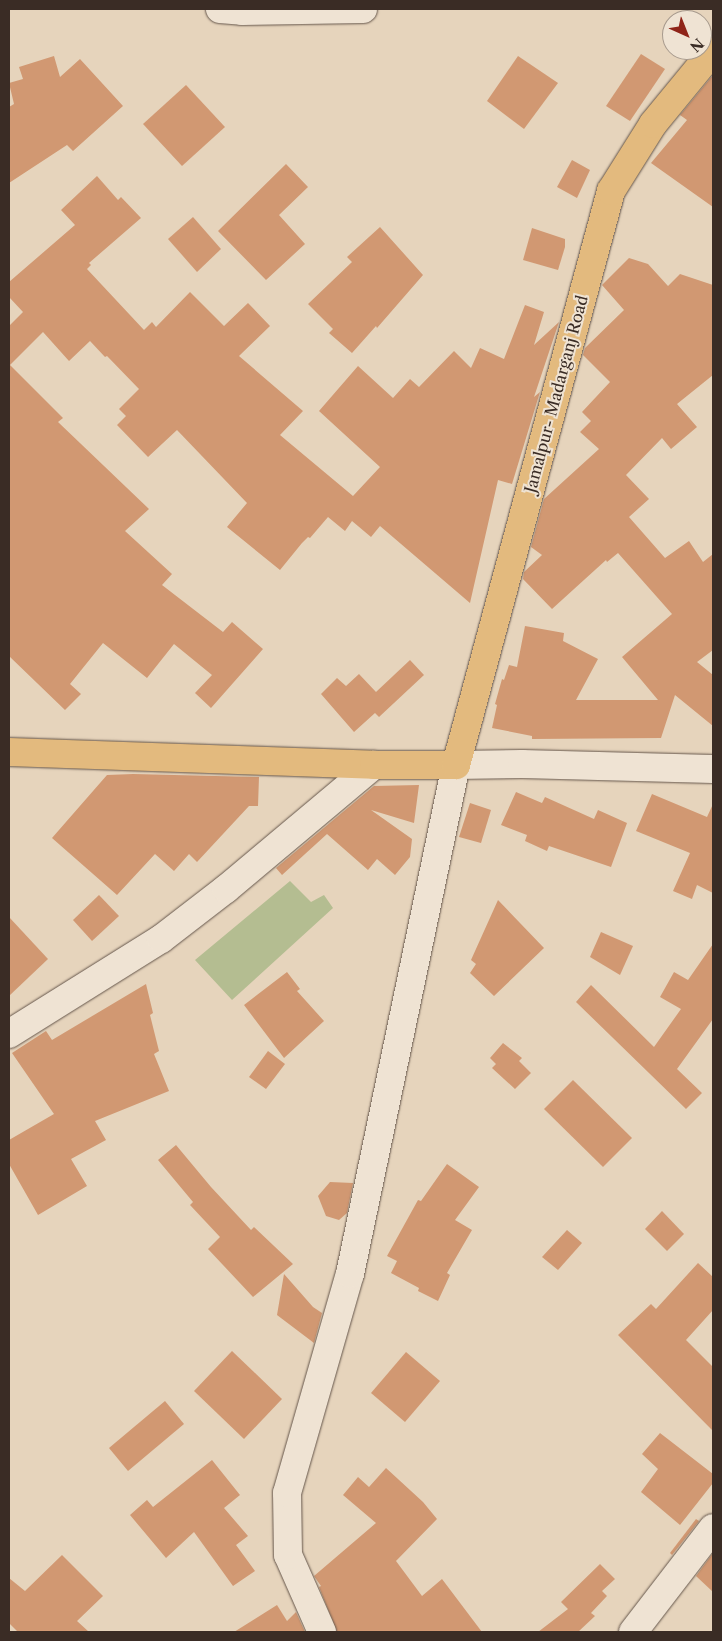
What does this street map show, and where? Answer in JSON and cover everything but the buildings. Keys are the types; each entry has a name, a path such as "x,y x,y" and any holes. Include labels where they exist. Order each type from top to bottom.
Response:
{"main road":[{"name":"Jamalpur- Madarganj Road","path":"456,765 611,191 653,124 713,51"},
{"path":"9,752 374,765 456,765"}],"street":[{"path":"220,9 242,11 363,9"},
{"path":"322,1632 288,1555 287,1493 350,1274 456,765 522,764 713,769"},
{"path":"9,1034 161,939 226,889 374,765"},
{"path":"633,1632 713,1528"}],"green space":[{"path":"290,881 311,902 324,895 333,908 232,1000 195,960"}]}
